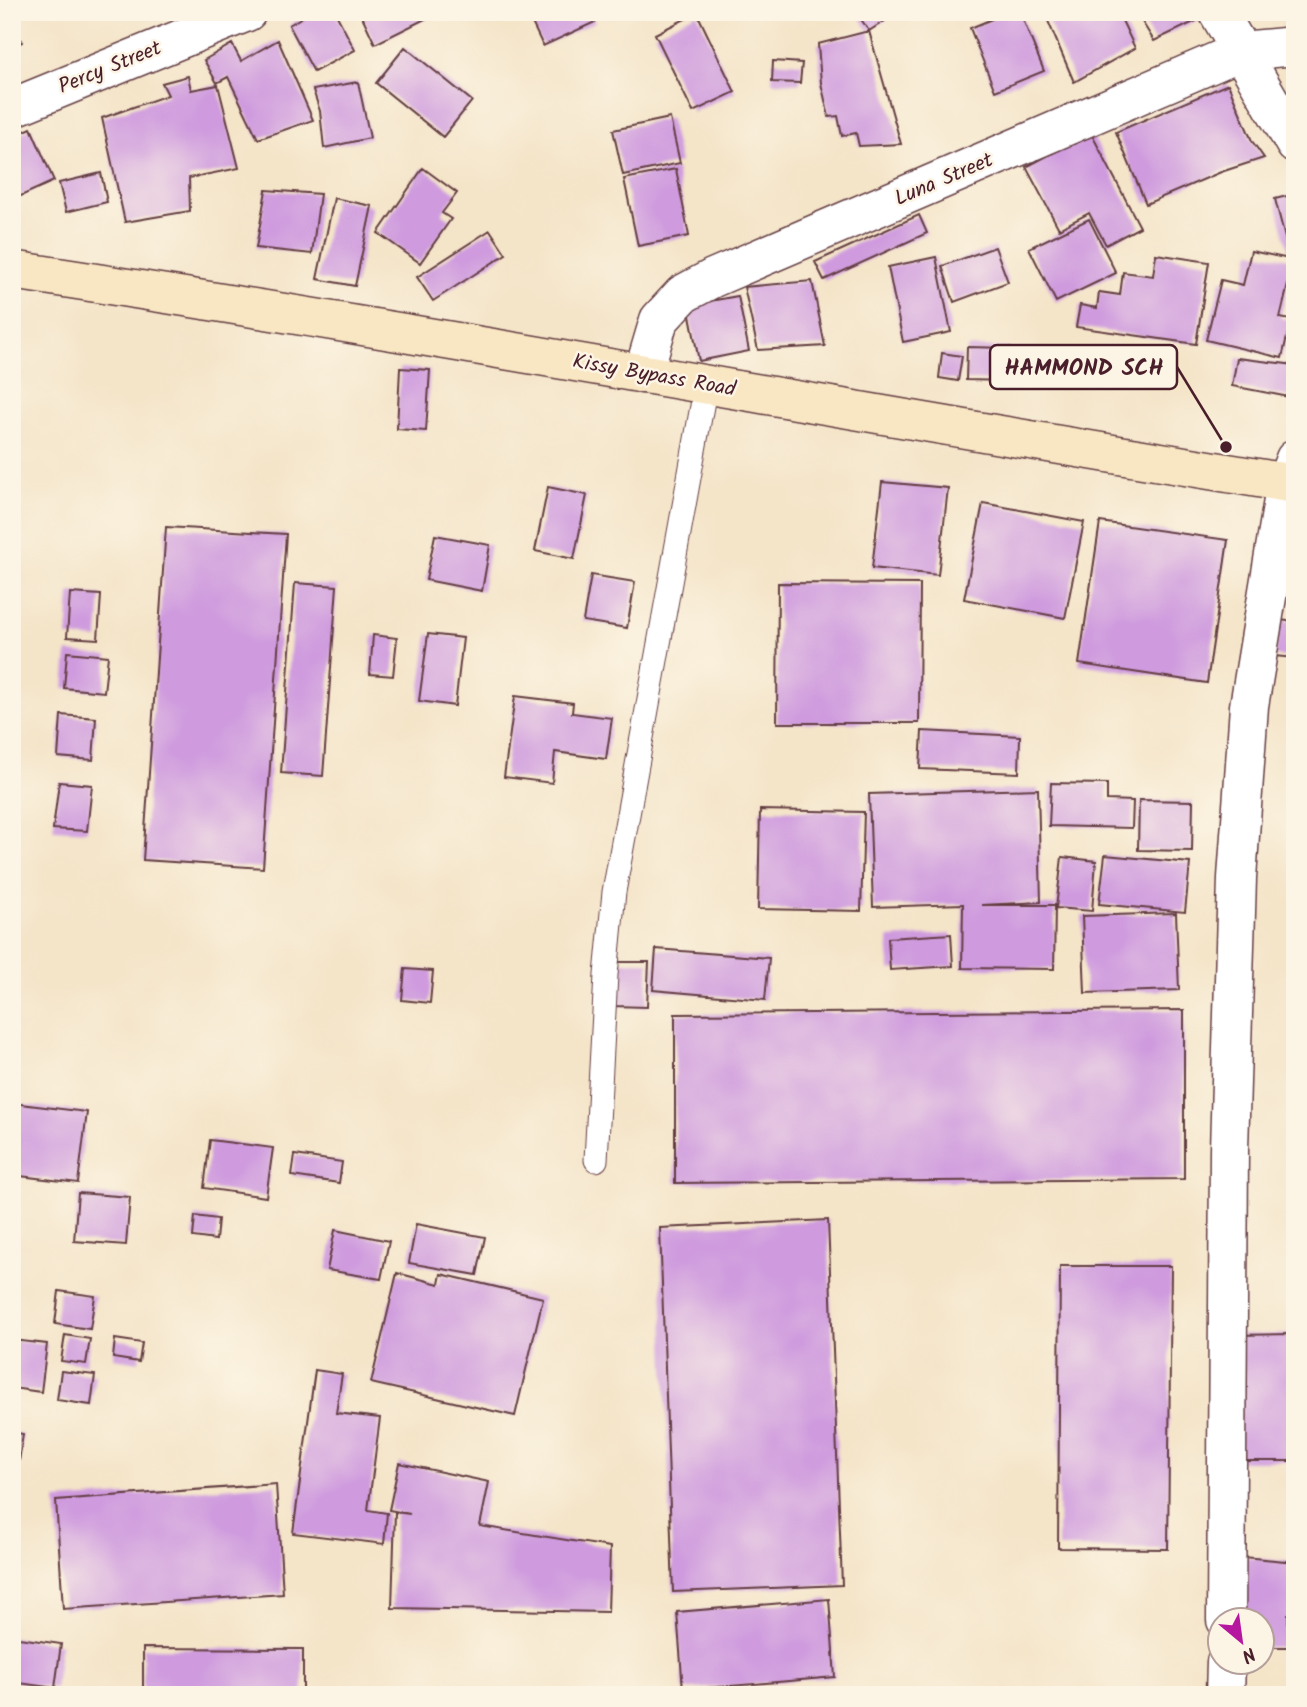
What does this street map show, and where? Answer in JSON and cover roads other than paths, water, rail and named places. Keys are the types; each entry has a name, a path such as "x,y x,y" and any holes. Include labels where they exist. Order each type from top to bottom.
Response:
{"main road":[{"name":"Kissy Bypass Road","path":"12,270 706,384 966,430 1292,475"}],"street":[{"name":"Percy Street","path":"12,108 247,12"},
{"path":"1218,12 1295,144"},
{"name":"Luna Street","path":"643,374 659,320 683,294 713,278 1241,51 1295,46"},
{"path":"1226,1606 1229,1150 1237,878 1249,706 1292,475"},
{"path":"1225,1695 1226,1676"}],"lane":[{"path":"596,1160 606,975 614,892 706,384"}],"place":[{"name":"HAMMOND SCH","path":"1226,447"}]}
